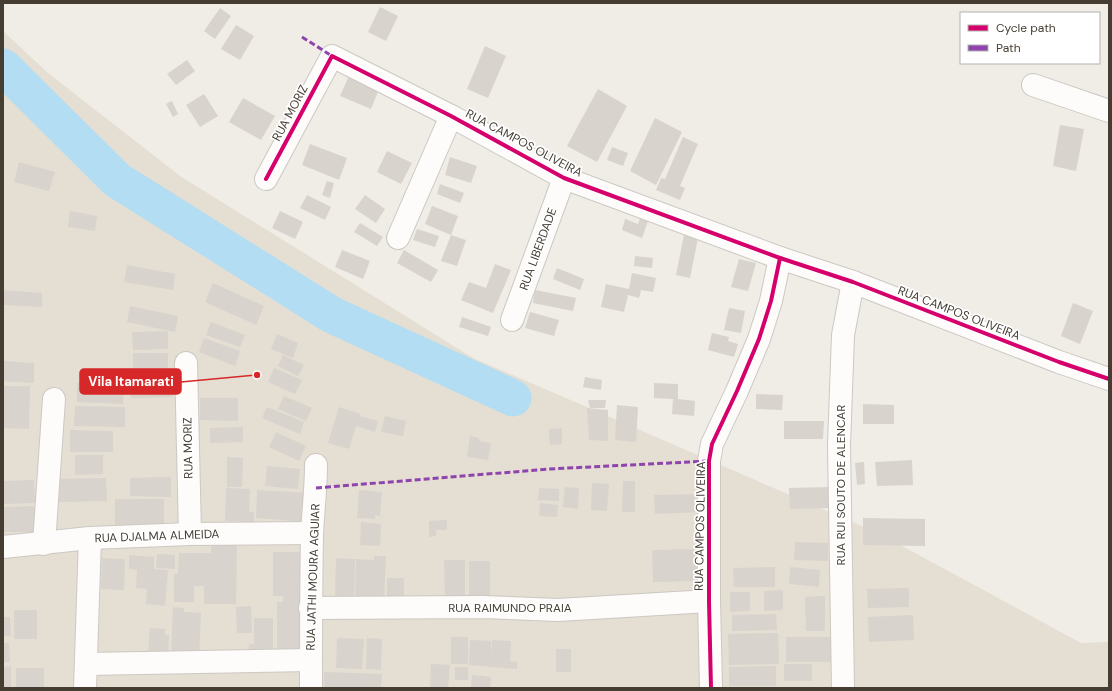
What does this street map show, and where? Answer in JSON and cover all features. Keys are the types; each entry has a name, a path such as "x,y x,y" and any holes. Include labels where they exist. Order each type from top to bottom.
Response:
{"street":[{"name":"RUA CAMPOS OLIVEIRA","path":"332,56 451,116 564,178 780,258 854,282 1059,362 1109,378"},
{"name":"RUA MORIZ","path":"266,179 332,56"},
{"path":"1033,84 1109,111"},
{"path":"398,238 451,116"},
{"name":"RUA LIBERDADE","path":"512,320 564,178"},
{"name":"RUA CAMPOS OLIVEIRA","path":"711,688 709,601 709,462 712,444 759,339 771,301 780,258"},
{"name":"RUA RUI SOUTO DE ALENCAR","path":"843,688 839,437 843,335 854,282"},
{"name":"RUA MORIZ","path":"186,363 190,534"},
{"path":"44,544 54,399"},
{"name":"RUA JATHI MOURA AGUIAR","path":"311,688 310,608 316,465"},
{"name":"RUA DJALMA ALMEIDA","path":"3,547 44,544 90,538 190,534 312,533"},
{"path":"85,688 90,538"},
{"name":"RUA RAIMUNDO PRAIA","path":"310,608 483,607 558,610 709,601"},
{"path":"86,664 311,660"}],"shaded area":[{"path":"3,31 48,73 180,176 473,358 878,533 1081,643 1109,642 1109,688 3,688"}],"building":[{"path":"380,7 398,16 386,41 368,32"},
{"path":"220,8 231,16 215,39 204,31"},
{"path":"236,25 254,36 240,60 221,49"},
{"path":"485,46 506,56 488,98 467,89"},
{"path":"187,60 195,71 176,85 167,74"},
{"path":"349,76 379,89 371,109 340,96"},
{"path":"598,89 627,106 597,162 567,146"},
{"path":"204,94 218,116 200,127 186,105"},
{"path":"243,98 275,116 261,140 229,122"},
{"path":"172,101 178,114 173,117 166,104"},
{"path":"655,118 682,132 656,185 630,171"},
{"path":"1060,125 1084,129 1076,171 1053,166"},
{"path":"683,137 698,144 680,186 685,188 680,200 656,190 661,178 665,179"},
{"path":"310,144 347,158 339,180 302,165"},
{"path":"612,147 628,153 623,166 607,160"},
{"path":"387,151 412,163 401,184 377,172"},
{"path":"450,157 477,166 471,183 445,175"},
{"path":"19,162 55,172 49,191 14,182"},
{"path":"327,181 334,183 330,198 322,195"},
{"path":"440,184 464,193 460,203 437,194"},
{"path":"307,195 331,207 325,220 300,208"},
{"path":"365,195 385,209 376,223 355,209"},
{"path":"432,206 458,216 451,235 425,224"},
{"path":"70,211 97,216 95,231 68,227"},
{"path":"280,211 303,222 295,239 272,228"},
{"path":"641,215 649,218 642,238 622,230 625,219 638,224"},
{"path":"360,223 383,237 377,246 354,232"},
{"path":"417,229 439,236 435,247 413,240"},
{"path":"451,235 466,240 457,266 441,261"},
{"path":"684,235 698,238 690,278 676,275"},
{"path":"342,250 370,261 363,279 335,267"},
{"path":"404,250 438,270 431,282 397,263"},
{"path":"635,256 653,258 652,268 634,266"},
{"path":"739,259 756,263 748,291 731,287"},
{"path":"495,264 511,270 493,313 461,300 469,282 486,288"},
{"path":"127,265 175,274 173,290 124,282"},
{"path":"557,268 584,279 580,290 553,279"},
{"path":"632,273 656,278 653,292 641,290 639,298 628,295 624,312 601,307 606,284 629,289"},
{"path":"213,283 264,306 256,325 205,302"},
{"path":"3,290 42,293 42,307 3,305"},
{"path":"535,290 576,298 573,311 533,303"},
{"path":"1073,303 1093,311 1080,344 1061,336"},
{"path":"130,306 178,316 175,332 127,322"},
{"path":"729,308 745,311 741,333 724,330"},
{"path":"530,312 559,320 554,336 525,328"},
{"path":"462,317 491,327 488,336 459,327"},
{"path":"211,322 245,335 240,347 206,335"},
{"path":"168,331 168,349 133,350 132,332"},
{"path":"712,333 729,337 728,341 738,344 734,357 708,350"},
{"path":"277,334 298,343 293,358 271,349"},
{"path":"204,338 240,351 235,366 199,352"},
{"path":"133,353 168,353 168,370 133,370"},
{"path":"283,355 304,365 298,376 278,366"},
{"path":"3,361 34,363 34,383 3,381"},
{"path":"274,368 302,380 295,394 268,382"},
{"path":"585,377 602,380 601,390 583,387"},
{"path":"172,379 173,397 131,398 130,380"},
{"path":"77,383 124,384 123,404 77,402"},
{"path":"654,383 678,384 678,399 695,401 694,416 672,414 673,399 654,398"},
{"path":"4,386 30,386 29,429 3,428"},
{"path":"756,394 783,395 782,410 756,409"},
{"path":"284,396 312,408 306,421 278,409"},
{"path":"200,398 238,398 238,421 200,420"},
{"path":"588,400 606,400 605,408 590,408"},
{"path":"863,404 894,405 894,424 863,424"},
{"path":"617,405 638,407 636,442 615,440"},
{"path":"75,406 125,407 125,427 74,426"},
{"path":"267,407 304,422 300,434 262,418"},
{"path":"339,407 361,414 360,416 378,421 375,432 356,426 349,449 328,443"},
{"path":"587,408 608,410 608,441 589,440"},
{"path":"385,416 406,421 403,436 381,432"},
{"path":"784,421 824,421 823,439 784,439"},
{"path":"243,427 243,442 210,443 210,428"},
{"path":"562,428 562,444 550,445 549,429"},
{"path":"70,430 113,431 113,452 70,452"},
{"path":"276,432 306,446 299,461 269,447"},
{"path":"470,436 479,438 479,441 491,443 488,460 467,457"},
{"path":"75,455 103,455 103,474 75,475"},
{"path":"227,457 243,458 242,487 227,487"},
{"path":"912,460 913,485 877,486 875,462"},
{"path":"864,462 865,484 857,485 855,463"},
{"path":"267,466 300,469 298,489 265,486"},
{"path":"171,477 171,497 130,496 130,478"},
{"path":"106,478 107,501 59,502 59,479"},
{"path":"34,480 35,503 3,504 3,481"},
{"path":"623,481 635,481 635,512 622,512"},
{"path":"592,483 609,484 607,511 591,510"},
{"path":"565,487 579,488 578,509 563,507"},
{"path":"830,487 830,508 790,509 789,488"},
{"path":"226,488 250,489 249,512 254,512 254,522 225,521"},
{"path":"539,488 559,489 559,501 538,500"},
{"path":"257,490 309,493 307,522 256,518"},
{"path":"359,490 382,492 380,516 375,515 375,519 357,518"},
{"path":"699,494 700,512 655,514 654,495"},
{"path":"115,499 164,499 164,524 115,525"},
{"path":"540,503 558,505 557,517 539,516"},
{"path":"34,506 35,532 3,532 3,507"},
{"path":"863,518 925,519 925,546 863,545"},
{"path":"447,520 447,530 436,530 436,536 429,537 429,521"},
{"path":"361,522 381,524 380,546 360,545"},
{"path":"795,542 828,543 828,561 794,560"},
{"path":"211,545 237,545 236,604 204,604 204,586 194,586 194,602 174,602 174,574 178,574 179,553 211,553"},
{"path":"697,549 699,581 653,582 652,550"},
{"path":"273,552 305,552 305,656 277,656 277,602 283,602 283,596 273,596"},
{"path":"157,554 175,555 175,569 156,568"},
{"path":"129,555 154,557 154,569 168,570 165,606 146,604 147,589 136,588 137,570 129,569"},
{"path":"374,556 386,556 384,600 355,599 356,559 374,560"},
{"path":"102,558 125,559 124,590 101,589"},
{"path":"336,558 355,559 354,600 335,600"},
{"path":"444,560 465,560 465,603 445,603"},
{"path":"469,561 490,561 490,601 469,601"},
{"path":"775,567 775,587 734,587 733,568"},
{"path":"790,567 820,570 819,587 789,584"},
{"path":"387,578 404,578 404,603 387,603"},
{"path":"909,588 909,607 868,608 867,589"},
{"path":"783,590 783,610 764,611 764,591"},
{"path":"730,592 750,592 750,611 730,612"},
{"path":"825,596 825,631 806,631 805,597"},
{"path":"251,606 252,633 237,633 236,607"},
{"path":"173,607 184,608 184,612 201,613 199,659 171,658"},
{"path":"14,610 37,610 37,639 14,639"},
{"path":"776,614 777,630 732,631 732,615"},
{"path":"913,615 914,640 869,642 868,617"},
{"path":"3,617 10,617 11,636 3,636"},
{"path":"254,618 273,618 273,656 249,656 249,644 254,644"},
{"path":"150,628 165,629 165,635 169,635 168,657 148,656"},
{"path":"778,633 779,664 729,665 728,634"},
{"path":"451,637 468,637 468,664 451,664"},
{"path":"786,637 831,637 831,662 786,662"},
{"path":"337,638 364,639 362,669 336,668"},
{"path":"367,638 382,639 381,670 366,669"},
{"path":"470,640 491,641 492,655 492,640 511,641 510,661 517,662 517,669 469,665"},
{"path":"3,643 9,643 10,662 3,662"},
{"path":"556,649 571,649 571,672 556,672"},
{"path":"431,664 450,665 448,688 430,688"},
{"path":"784,664 812,664 812,681 784,681"},
{"path":"11,666 11,687 3,687 3,667"},
{"path":"776,666 776,686 729,686 729,667"},
{"path":"455,667 468,667 468,680 455,680"},
{"path":"16,668 44,668 44,687 16,687"},
{"path":"324,672 382,674 381,688 324,688"},
{"path":"472,675 491,677 490,688 471,688"}],"waterway":[{"path":"3,67 117,180 332,315 513,398"}],"marked path":[{"path":"302,37 332,56"},
{"path":"316,488 549,469 709,461"}],"cycle path":[{"path":"266,179 332,56 451,116 564,178 780,258 853,282 1059,362 1109,379"},
{"path":"711,688 709,601 709,461 712,444 759,339 771,301 780,258"}],"place":[{"name":"Vila Itamarati","path":"257,375"}]}
